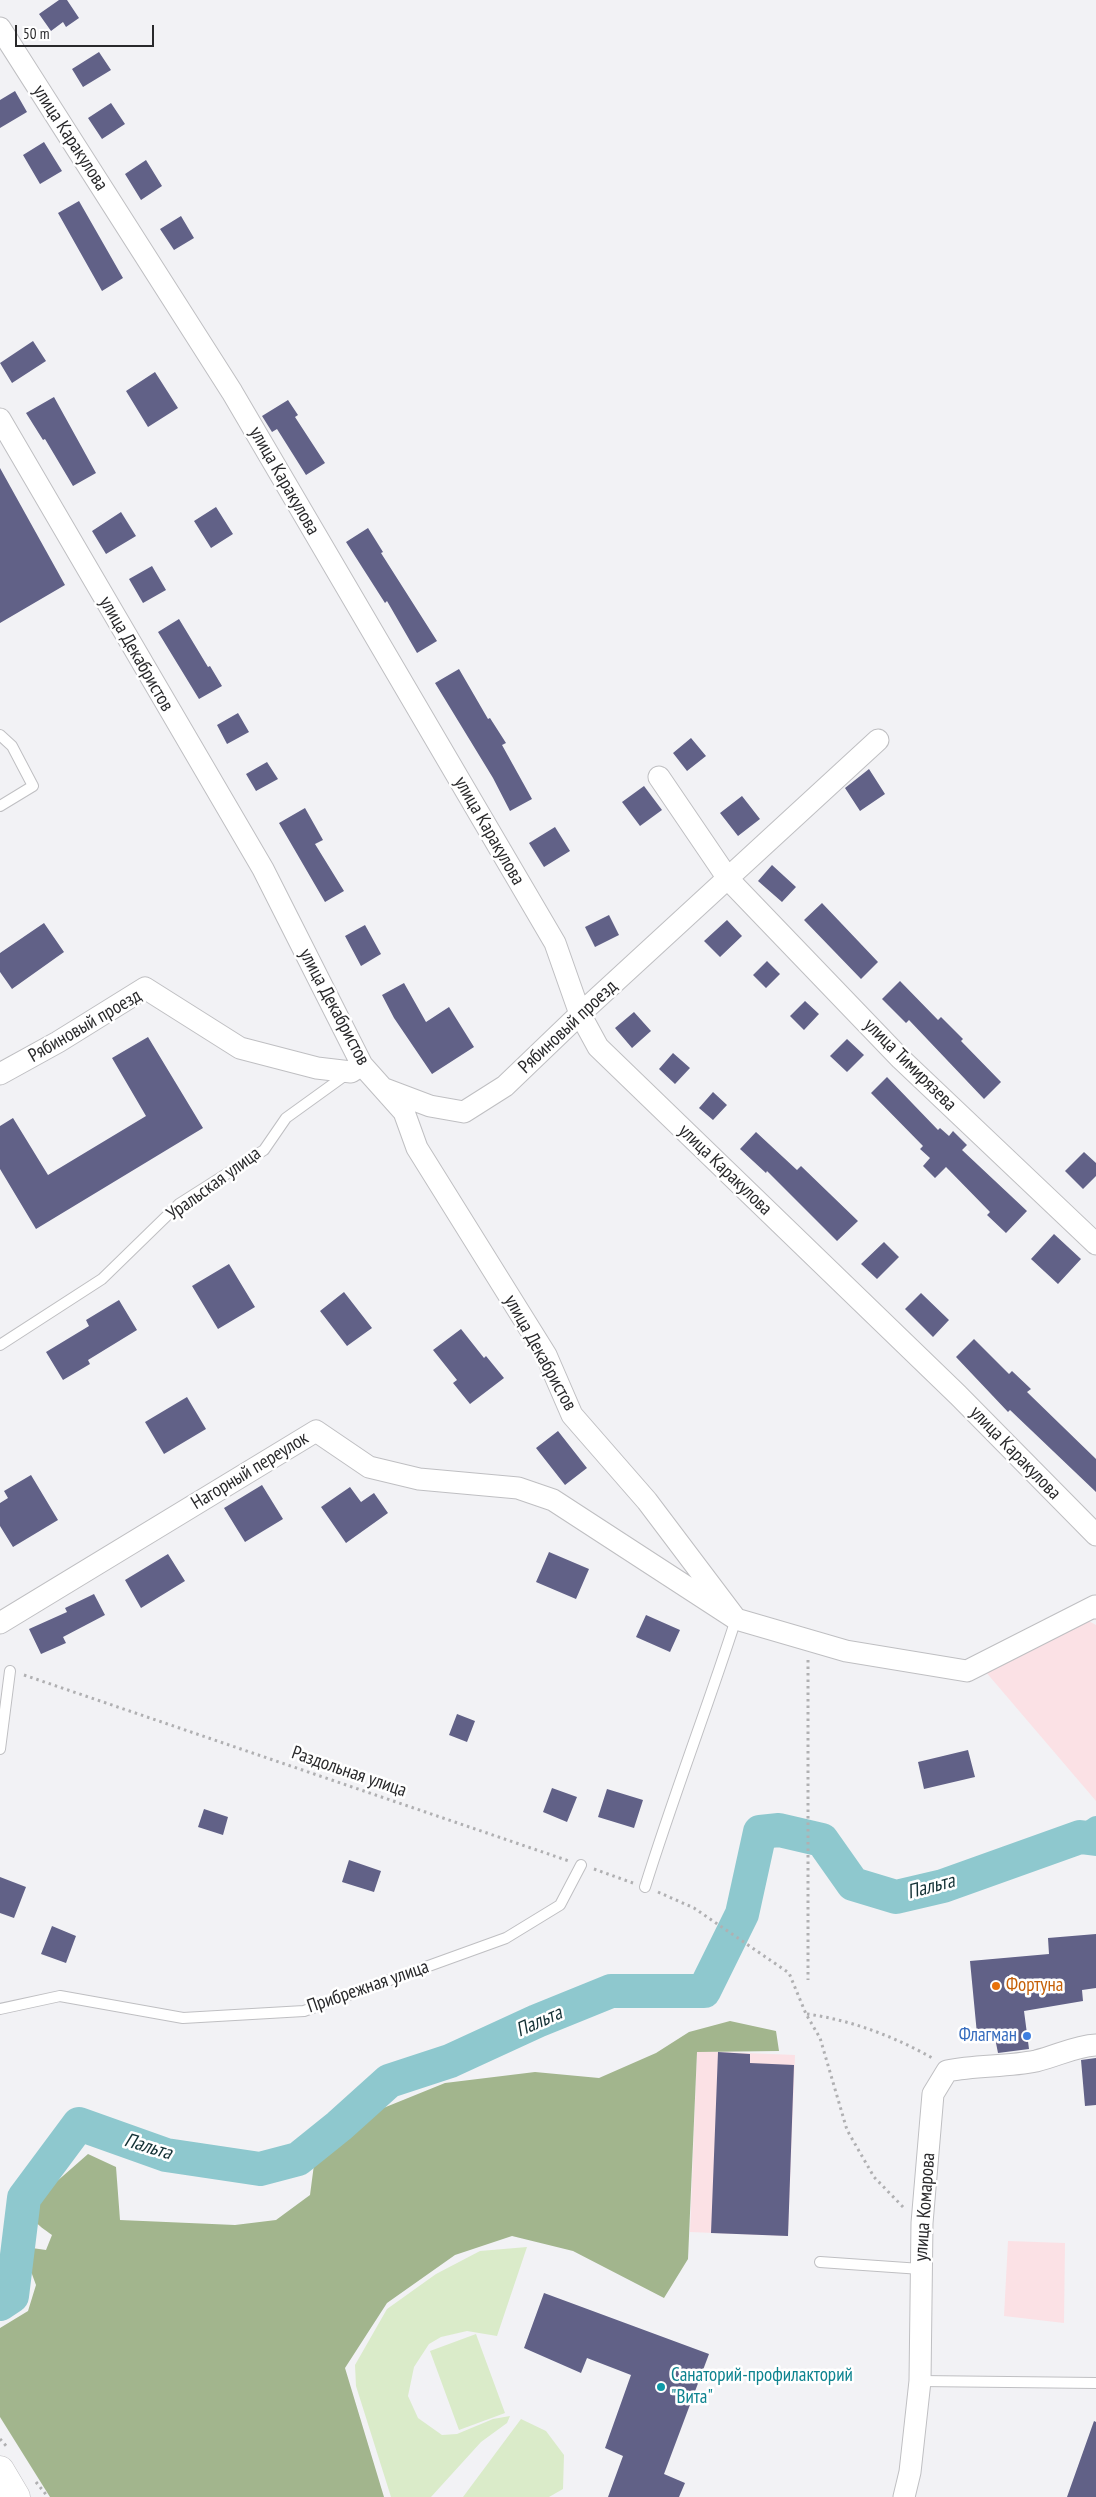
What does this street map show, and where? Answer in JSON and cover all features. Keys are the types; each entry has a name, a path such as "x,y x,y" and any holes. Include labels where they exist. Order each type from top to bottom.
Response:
{"main road":[{"path":"0,2470 16,2497"}],"street":[{"name":"улица Каракулова","path":"0,28 237,401 555,943 580,1014 598,1047 958,1395 1096,1535"},
{"name":"улица Декабристов","path":"0,418 263,869 356,1068 384,1088 404,1112 418,1148 546,1355 572,1414 646,1501 736,1619"},
{"name":"Рябиновый проезд","path":"384,1088 430,1106 464,1112 505,1086 580,1014 729,880 878,740"},
{"name":"улица Тимирязева","path":"659,777 729,880 901,1059 1096,1244"},
{"name":"Рябиновый проезд","path":"0,1074 58,1042 146,988 240,1048 316,1068 356,1068"},
{"name":"Нагорный переулок","path":"0,1622 316,1432 369,1467 419,1480 518,1488 553,1500 736,1619"},
{"path":"736,1619 846,1652 966,1671 1096,1602"},
{"path":"947,2071 965,2067 1036,2061 1083,2046 1096,2045"},
{"name":"улица Комарова","path":"904,2497 910,2472 920,2381 922,2223 934,2094 947,2071"}],"lane":[{"path":"0,735 12,746 33,786 0,806"},
{"name":"Уральская улица","path":"0,1345 102,1280 179,1204 264,1150 286,1118 356,1068"},
{"path":"645,1887 666,1816 716,1683 736,1619"},
{"path":"0,1749 10,1671"},
{"name":"Прибрежная улица","path":"0,2009 60,1996 182,2018 304,2011 506,1938 560,1905 582,1865"},
{"path":"820,2262 920,2269"},
{"path":"920,2381 1096,2382"}],"path":[{"path":"808,1662 808,1980"},
{"name":"Раздольная улица","path":"10,1671 582,1865 645,1887 694,1908 789,1972 806,2014 820,2038 847,2130 874,2177 903,2208 922,2223"},
{"path":"806,2014 831,2017 905,2043 934,2059 947,2071"}],"shaded area":[{"path":"1083,1618 1096,1625 1096,1801 985,1671"},
{"path":"697,2051 795,2055 788,2236 690,2232"},
{"path":"1008,2241 1065,2243 1064,2323 1004,2316"}],"green space":[{"path":"730,2021 776,2031 779,2051 697,2052 688,2259 664,2298 573,2251 512,2236 455,2255 387,2303 345,2368 384,2497 50,2497 0,2417 0,2328 28,2311 36,2285 29,2266 32,2248 46,2250 52,2235 37,2224 31,2216 30,2198 47,2190 88,2154 116,2167 120,2220 235,2225 276,2220 310,2195 315,2157 371,2113 445,2083 535,2072 599,2078 656,2053 689,2032"},
{"path":"527,2247 497,2336 467,2331 441,2337 429,2344 414,2367 408,2396 418,2418 442,2435 457,2434 493,2419 510,2416 507,2423 481,2442 431,2497 391,2497 356,2386 355,2365 387,2309 436,2274 480,2251"},
{"path":"476,2334 505,2413 459,2430 430,2351"},
{"path":"521,2419 546,2431 564,2455 563,2489 549,2497 463,2497"}],"building":[{"path":"59,0 67,0 79,18 66,27 63,22 51,31 39,14"},
{"path":"99,52 111,70 83,87 72,69"},
{"path":"15,91 27,112 0,128 0,100"},
{"path":"111,103 125,124 102,139 88,118"},
{"path":"44,142 62,171 40,184 23,155"},
{"path":"146,160 162,186 141,200 125,174"},
{"path":"79,201 123,278 102,291 58,213"},
{"path":"181,216 194,238 174,250 160,229"},
{"path":"33,341 46,361 12,383 0,363"},
{"path":"155,372 178,408 148,427 126,391"},
{"path":"54,397 96,473 73,486 45,439 43,440 26,413"},
{"path":"288,400 298,415 295,417 325,463 306,475 277,429 272,432 262,416"},
{"path":"0,468 65,585 0,623"},
{"path":"216,507 233,534 211,548 194,521"},
{"path":"121,512 136,536 106,554 92,531"},
{"path":"368,528 383,552 381,553 437,641 417,653 387,601 385,603 346,542"},
{"path":"152,566 166,590 143,603 129,579"},
{"path":"179,619 208,667 210,666 222,686 199,699 158,632"},
{"path":"459,669 488,719 490,718 506,743 502,745 532,799 510,811 493,778 435,683"},
{"path":"238,713 249,732 227,744 217,725"},
{"path":"691,738 706,756 687,771 673,753"},
{"path":"267,762 278,779 256,791 246,774"},
{"path":"869,769 885,794 860,811 845,788"},
{"path":"644,786 662,810 640,826 622,802"},
{"path":"742,796 760,819 738,836 720,813"},
{"path":"305,808 323,840 315,844 344,891 325,902 279,823"},
{"path":"555,827 570,851 544,867 529,843"},
{"path":"772,865 796,887 782,902 758,881"},
{"path":"822,903 878,962 861,979 804,920"},
{"path":"609,915 619,935 595,947 585,927"},
{"path":"727,920 742,936 720,957 704,941"},
{"path":"44,923 64,952 12,989 0,972 0,953"},
{"path":"365,925 381,954 361,966 345,936"},
{"path":"767,961 780,974 766,988 753,975"},
{"path":"900,981 938,1020 941,1017 963,1039 961,1041 1001,1082 984,1099 909,1020 906,1023 882,999"},
{"path":"404,983 426,1022 449,1007 474,1047 432,1074 394,1018 382,995"},
{"path":"805,1001 819,1014 804,1030 790,1016"},
{"path":"634,1012 651,1031 632,1048 615,1028"},
{"path":"148,1037 203,1128 36,1229 0,1169 0,1126 13,1118 48,1175 146,1116 112,1058"},
{"path":"847,1039 864,1055 847,1072 830,1056"},
{"path":"673,1053 690,1068 675,1084 659,1069"},
{"path":"887,1077 938,1130 940,1128 949,1136 953,1131 967,1145 962,1150 1027,1211 1006,1233 987,1215 990,1212 946,1167 935,1178 923,1166 930,1158 920,1149 923,1146 871,1093"},
{"path":"713,1092 727,1105 713,1120 699,1108"},
{"path":"756,1132 797,1170 801,1166 858,1221 837,1241 767,1171 766,1173 740,1149"},
{"path":"1084,1152 1096,1163 1096,1176 1083,1189 1065,1171"},
{"path":"1054,1234 1081,1259 1058,1284 1031,1259"},
{"path":"884,1242 899,1257 877,1279 861,1264"},
{"path":"229,1264 255,1307 218,1329 192,1286"},
{"path":"344,1292 372,1328 347,1346 320,1311"},
{"path":"921,1293 949,1320 933,1337 905,1309"},
{"path":"119,1300 137,1330 88,1360 90,1364 63,1380 46,1352 89,1326 86,1320"},
{"path":"461,1329 484,1358 486,1356 504,1378 470,1404 453,1383 457,1380 433,1350"},
{"path":"974,1339 1009,1374 1012,1371 1031,1389 1027,1392 1096,1459 1096,1492 1010,1410 1008,1412 956,1357"},
{"path":"187,1397 206,1429 164,1454 145,1422"},
{"path":"558,1431 587,1468 565,1485 536,1448"},
{"path":"31,1475 58,1520 13,1547 0,1526 0,1503 8,1498 4,1491"},
{"path":"262,1485 283,1519 245,1542 224,1508"},
{"path":"350,1487 361,1502 374,1493 388,1513 346,1543 321,1507"},
{"path":"549,1552 589,1569 576,1599 536,1582"},
{"path":"168,1554 185,1581 141,1608 125,1580"},
{"path":"94,1594 105,1615 63,1637 66,1643 41,1654 29,1629 67,1612 65,1608"},
{"path":"646,1615 680,1630 670,1652 636,1637"},
{"path":"457,1714 475,1721 467,1742 449,1735"},
{"path":"968,1750 975,1777 924,1789 918,1762"},
{"path":"552,1788 577,1797 567,1822 543,1812"},
{"path":"607,1789 643,1800 634,1828 598,1817"},
{"path":"204,1809 228,1817 223,1835 198,1827"},
{"path":"349,1860 381,1871 374,1892 342,1882"},
{"path":"0,1877 26,1887 14,1918 0,1913"},
{"path":"52,1926 76,1936 66,1963 41,1954"},
{"path":"1096,1934 1096,1988 1082,1990 1083,2001 1024,2011 1029,2049 998,2053 994,2033 977,2034 970,1961 1049,1954 1048,1938"},
{"path":"718,2052 750,2054 750,2063 794,2065 788,2236 711,2233"},
{"path":"1096,2058 1096,2105 1085,2106 1081,2060"},
{"name":"Санаторий-профилакторий \"Вита\"","path":"544,2293 709,2354 664,2474 685,2483 679,2497 608,2497 623,2456 605,2448 631,2375 587,2358 581,2373 524,2348"},
{"path":"1094,2421 1096,2422 1096,2497 1067,2497"}],"waterway":[{"path":"1080,1837 1096,1826"},
{"name":"Пальта","path":"0,2304 12,2296 24,2198 79,2124 166,2155 260,2169 298,2159 339,2126 389,2081 450,2061 537,2021 611,1991 704,1991 742,1914 760,1832 779,1830 822,1840 853,1884 896,1897 943,1886 1080,1837 1096,1839"}],"place":[{"name":"Фортуна","path":"996,1986"},
{"name":"Флагман","path":"1027,2036"},
{"name":"Санаторий-профилакторий \"Вита\"","path":"661,2387"}]}
